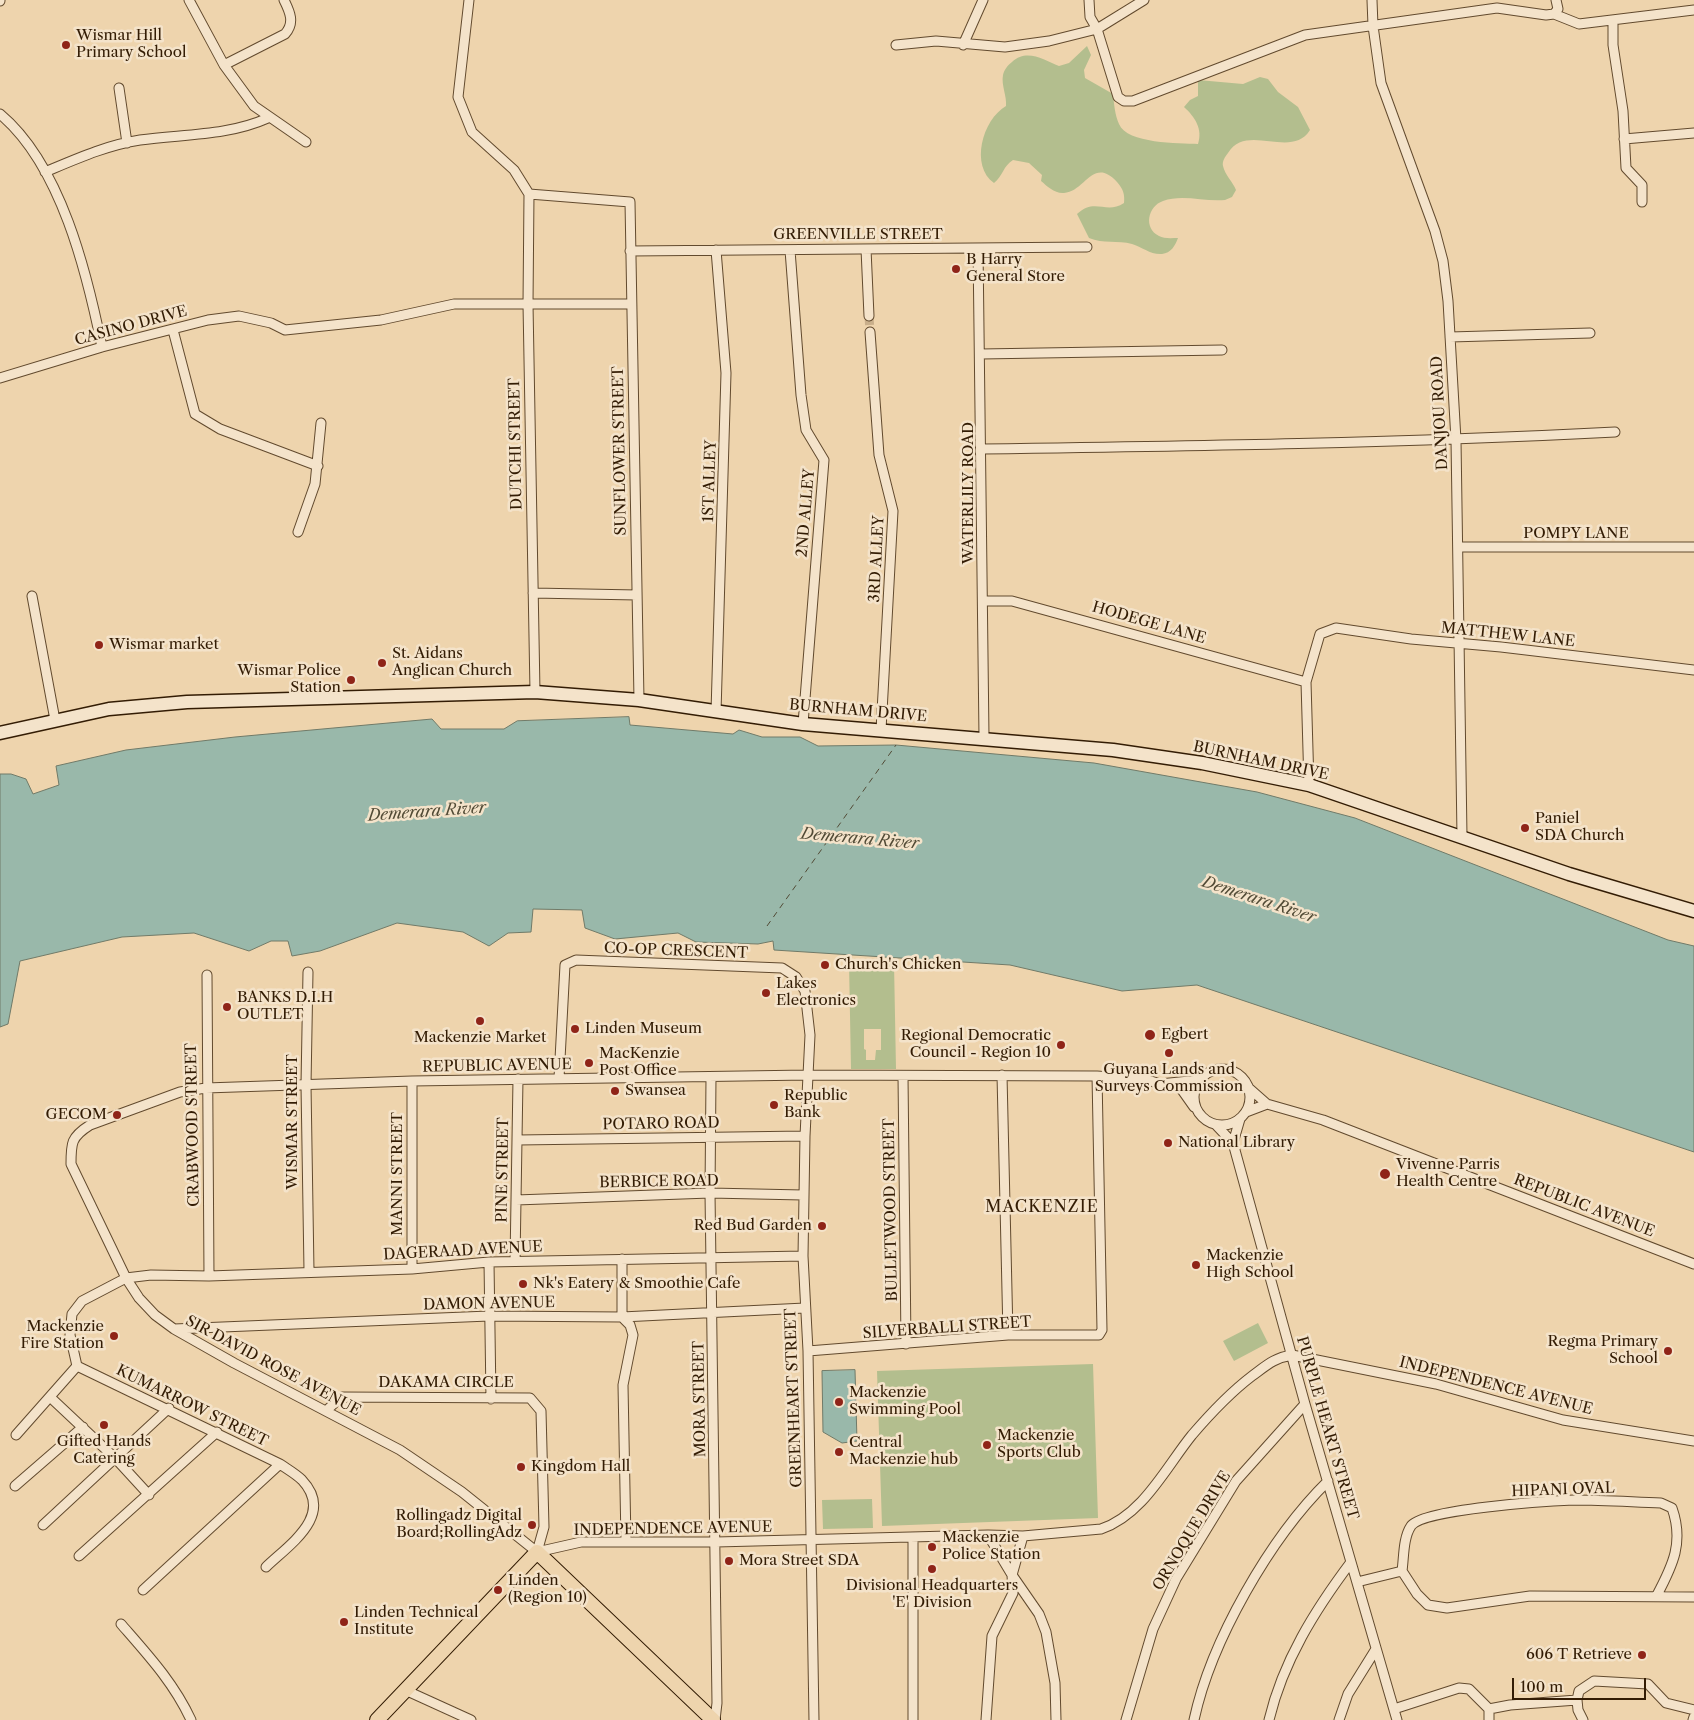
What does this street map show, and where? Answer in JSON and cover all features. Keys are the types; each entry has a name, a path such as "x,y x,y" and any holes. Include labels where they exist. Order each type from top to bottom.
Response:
{"main road":[{"path":"377,1720 537,1552 714,1720"}],"street":[{"path":"189,0 224,66 254,106 268,118 306,142"},
{"path":"224,66 285,34 290,29 292,19 284,0"},
{"path":"468,0 458,97 472,132 514,170 529,194"},
{"path":"963,45 983,0"},
{"path":"1089,0 1090,17 1096,29 1118,97 1124,101 1133,101 1186,82 1305,35 1498,8 1514,9 1540,16 1554,14 1579,24 1694,10"},
{"path":"896,45 936,41 963,45 1005,47 1048,42 1096,29 1132,3 1144,0"},
{"name":"DANJOU ROAD","path":"1372,0 1373,26 1381,83 1437,238 1443,261 1456,440 1462,836"},
{"path":"1554,14 1558,9 1556,0"},
{"path":"1613,20 1613,45 1623,111 1626,168 1642,185 1642,202"},
{"path":"119,88 127,143"},
{"path":"0,114 23,140 45,172 72,231 88,278 102,347"},
{"path":"45,172 92,153 127,143 232,130 268,118"},
{"path":"1624,139 1694,133"},
{"name":"SUNFLOWER STREET","path":"529,194 630,202 639,700"},
{"name":"DUTCHI STREET","path":"529,194 528,304 535,692"},
{"name":"GREENVILLE STREET","path":"630,251 1087,247"},
{"name":"WATERLILY ROAD","path":"978,248 981,354 984,737"},
{"path":"866,249 869,316"},
{"name":"1ST ALLEY","path":"716,250 726,392 716,712"},
{"name":"2ND ALLEY","path":"790,250 801,395 806,430 824,460 803,724"},
{"name":"CASINO DRIVE","path":"0,378 102,347 208,320 239,316 271,323 285,330 381,320 454,304 631,304"},
{"path":"173,330 195,414 220,429 318,466"},
{"name":"3RD ALLEY","path":"870,332 878,455 893,510 881,730"},
{"path":"1450,337 1590,333"},
{"path":"981,354 1222,350"},
{"path":"298,532 315,484 321,423"},
{"path":"982,449 1456,440 1615,432"},
{"name":"POMPY LANE","path":"1458,547 1694,547"},
{"path":"533,593 637,595"},
{"path":"32,596 55,720"},
{"name":"HODEGE LANE","path":"983,601 1012,600 1306,682"},
{"name":"MATTHEW LANE","path":"1306,682 1320,634 1336,628 1460,645 1501,647 1694,670"},
{"path":"1306,682 1309,785"},
{"name":"BURNHAM DRIVE","path":"0,733 109,709 187,702 535,692 639,700 803,724 984,737 1162,757 1309,785 1569,874 1694,911"},
{"name":"CO-OP CRESCENT","path":"559,1078 565,965 576,960 782,968 796,977 805,992 810,1034 808,1076"},
{"name":"WISMAR STREET","path":"308,972 306,1085 309,1272"},
{"name":"CRABWOOD STREET","path":"206,975 209,1276"},
{"path":"1198,1112 1194,1102 1194,1090 1199,1080 1206,1073 1216,1069 1227,1068 1241,1076 1250,1089 1250,1105 1243,1116 1233,1143"},
{"path":"1002,1075 1008,1335"},
{"name":"REPUBLIC AVENUE","path":"71,1144 79,1132 90,1125 180,1092 206,1088 412,1080 559,1078 1002,1075 1097,1076 1148,1080 1160,1084 1199,1080"},
{"name":"GREENHEART STREET","path":"808,1076 803,1195 803,1256 808,1351 814,1720"},
{"name":"BULLETWOOD STREET","path":"903,1076 906,1344"},
{"name":"SILVERBALLI STREET","path":"808,1351 1008,1335 1099,1335 1102,1330 1097,1076"},
{"name":"MORA STREET","path":"711,1077 710,1194 717,1703 714,1720"},
{"name":"PINE STREET","path":"516,1261 518,1079"},
{"name":"MANNI STREET","path":"412,1080 412,1268"},
{"path":"1177,1083 1206,1121 1216,1125 1233,1124 1243,1116 1267,1104"},
{"name":"REPUBLIC AVENUE","path":"1250,1089 1267,1104 1324,1120 1694,1264"},
{"name":"PURPLE HEART STREET","path":"1216,1125 1233,1143 1305,1404 1397,1720"},
{"name":"POTARO ROAD","path":"518,1140 805,1136"},
{"name":"SIR DAVID ROSE AVENUE","path":"71,1144 71,1164 126,1278 149,1309 174,1329 234,1363 327,1410 400,1450 462,1492 537,1552"},
{"name":"BERBICE ROAD","path":"516,1200 710,1194 803,1195"},
{"name":"DAGERAAD AVENUE","path":"126,1278 151,1275 209,1276 412,1268 516,1261 712,1256 803,1256"},
{"path":"622,1259 622,1316 630,1325 632,1335 623,1385 626,1542"},
{"path":"489,1262 491,1399"},
{"path":"16,1434 76,1366 70,1335 72,1314 82,1301 126,1278"},
{"name":"DAMON AVENUE","path":"174,1329 489,1316 622,1316 805,1308"},
{"name":"INDEPENDENCE AVENUE","path":"537,1552 580,1542 716,1542 988,1534 1023,1536 1100,1529 1123,1518 1138,1505 1193,1434 1238,1387 1277,1357 1292,1355 1436,1384 1563,1420 1694,1441"},
{"name":"KUMARROW STREET","path":"76,1366 217,1432 280,1464 301,1480 310,1491 314,1503 313,1517 305,1529 266,1567"},
{"path":"50,1397 116,1459 149,1496"},
{"name":"DAKAMA CIRCLE","path":"327,1410 341,1397 530,1398 541,1411 544,1527 537,1552"},
{"name":"ORNOQUE DRIVE","path":"1126,1720 1153,1629 1176,1579 1236,1481 1305,1404"},
{"path":"43,1525 169,1408"},
{"path":"15,1486 83,1427"},
{"path":"79,1556 149,1496 217,1432"},
{"path":"143,1590 280,1464"},
{"path":"1194,1720 1198,1701 1230,1622 1257,1572 1311,1498 1328,1481"},
{"name":"HIPANI OVAL","path":"1402,1571 1404,1546 1411,1526 1418,1519 1438,1514 1567,1501 1661,1503 1672,1508 1678,1526 1672,1568 1657,1595"},
{"path":"988,1534 1012,1575 1039,1614 1046,1632 1055,1683 1056,1720"},
{"path":"986,1720 992,1636 1012,1593 1012,1575 1023,1536"},
{"path":"913,1537 913,1720"},
{"path":"1269,1720 1295,1646 1331,1588 1351,1562"},
{"path":"1357,1582 1402,1571 1417,1594 1428,1605 1447,1608 1530,1596 1657,1595 1694,1597"},
{"path":"121,1624 166,1676 182,1699 191,1720"},
{"path":"1340,1720 1348,1694 1376,1649"},
{"path":"1583,1720 1578,1710 1577,1700 1579,1691 1594,1681 1648,1684 1666,1703 1694,1710"},
{"path":"1394,1709 1459,1688 1469,1689 1489,1709 1489,1720"},
{"path":"405,1690 471,1720"},
{"path":"1489,1709 1510,1705 1577,1700"}],"green space":[{"path":"1087,46 1091,55 1084,70 1085,78 1113,94 1119,124 1124,131 1132,135 1167,143 1198,144 1199,128 1192,115 1184,107 1190,100 1198,96 1198,80 1243,84 1260,77 1268,79 1278,92 1298,107 1310,130 1302,138 1292,142 1257,140 1236,144 1223,162 1225,172 1236,190 1232,197 1225,200 1170,199 1154,207 1149,217 1149,223 1154,232 1161,237 1178,238 1168,252 1162,254 1154,253 1132,244 1089,238 1077,214 1089,207 1112,207 1124,203 1122,189 1109,175 1095,174 1071,191 1061,193 1051,189 1041,181 1042,175 1029,163 1013,160 994,183 982,166 981,155 985,132 998,113 1006,106 1003,75 1009,65 1024,56 1036,56 1059,66 1069,63"},
{"path":"849,962 894,963 896,1069 851,1069","holes":["864,1029 881,1029 881,1050 876,1050 875,1060 866,1060"]},
{"path":"1258,1323 1268,1343 1234,1361 1223,1341"},
{"name":"Mackenzie Sports Club","path":"1093,1364 1098,1518 882,1526 877,1371"},
{"path":"872,1499 873,1528 823,1529 822,1500"}],"water":[{"name":"Demerara River","path":"629,717 630,725 733,734 739,730 762,737 800,737 818,746 896,745 1094,763 1257,792 1355,818 1668,940 1694,946 1694,1152 1197,985 1122,991 1010,965 774,950 773,941 758,944 696,942 678,933 615,939 585,928 582,910 533,909 531,932 508,933 489,946 463,932 397,923 320,951 292,956 288,941 271,941 249,951 194,933 122,937 20,961 8,1024 0,1027 0,774 11,774 26,779 33,794 59,785 56,766 126,750 235,737 432,719 441,729 504,729 517,721"},
{"name":"Mackenzie Swimming Pool","path":"855,1370 857,1441 842,1443 823,1432 822,1371"}],"ferry route":[{"path":"767,926 896,745"}],"tunnel":[{"path":"869,316 870,332"}],"place":[{"name":"Wismar Hill Primary School","path":"66,45"},
{"name":"B Harry General Store","path":"956,269"},
{"name":"Wismar market","path":"99,645"},
{"name":"St. Aidans Anglican Church","path":"382,663"},
{"name":"Wismar Police Station","path":"351,680"},
{"name":"Paniel SDA Church","path":"1525,828"},
{"name":"Church's Chicken","path":"825,965"},
{"name":"Lakes Electronics","path":"766,993"},
{"name":"BANKS D.I.H OUTLET","path":"227,1007"},
{"name":"Mackenzie Market","path":"480,1021"},
{"name":"Linden Museum","path":"575,1029"},
{"name":"Egbert","path":"1150,1035"},
{"name":"Regional Democratic Council - Region 10","path":"1061,1045"},
{"name":"Guyana Lands and Surveys Commission","path":"1169,1053"},
{"name":"MacKenzie Post Office","path":"589,1063"},
{"name":"Swansea","path":"615,1091"},
{"name":"Republic Bank","path":"774,1105"},
{"name":"GECOM","path":"117,1115"},
{"name":"National Library","path":"1168,1143"},
{"name":"Vivenne Parris Health Centre","path":"1385,1174"},
{"name":"Red Bud Garden","path":"822,1226"},
{"name":"Mackenzie High School","path":"1196,1265"},
{"name":"Nk's Eatery & Smoothie Cafe","path":"523,1284"},
{"name":"Mackenzie Fire Station","path":"114,1336"},
{"name":"Regma Primary School","path":"1668,1351"},
{"name":"Mackenzie Swimming Pool","path":"839,1402"},
{"name":"Gifted Hands Catering","path":"104,1425"},
{"name":"Mackenzie Sports Club","path":"987,1445"},
{"name":"Central Mackenzie hub","path":"839,1452"},
{"name":"Kingdom Hall","path":"521,1467"},
{"name":"Rollingadz Digital Board;RollingAdz","path":"532,1525"},
{"name":"Mackenzie Police Station","path":"932,1547"},
{"name":"Mora Street SDA","path":"729,1561"},
{"name":"Divisional Headquarters 'E' Division","path":"932,1569"},
{"name":"Linden (Region 10)","path":"498,1590"},
{"name":"Linden Technical Institute","path":"344,1622"},
{"name":"606 T Retrieve","path":"1642,1655"}],"district":[{"name":"MACKENZIE","path":"1042,1207"}]}
